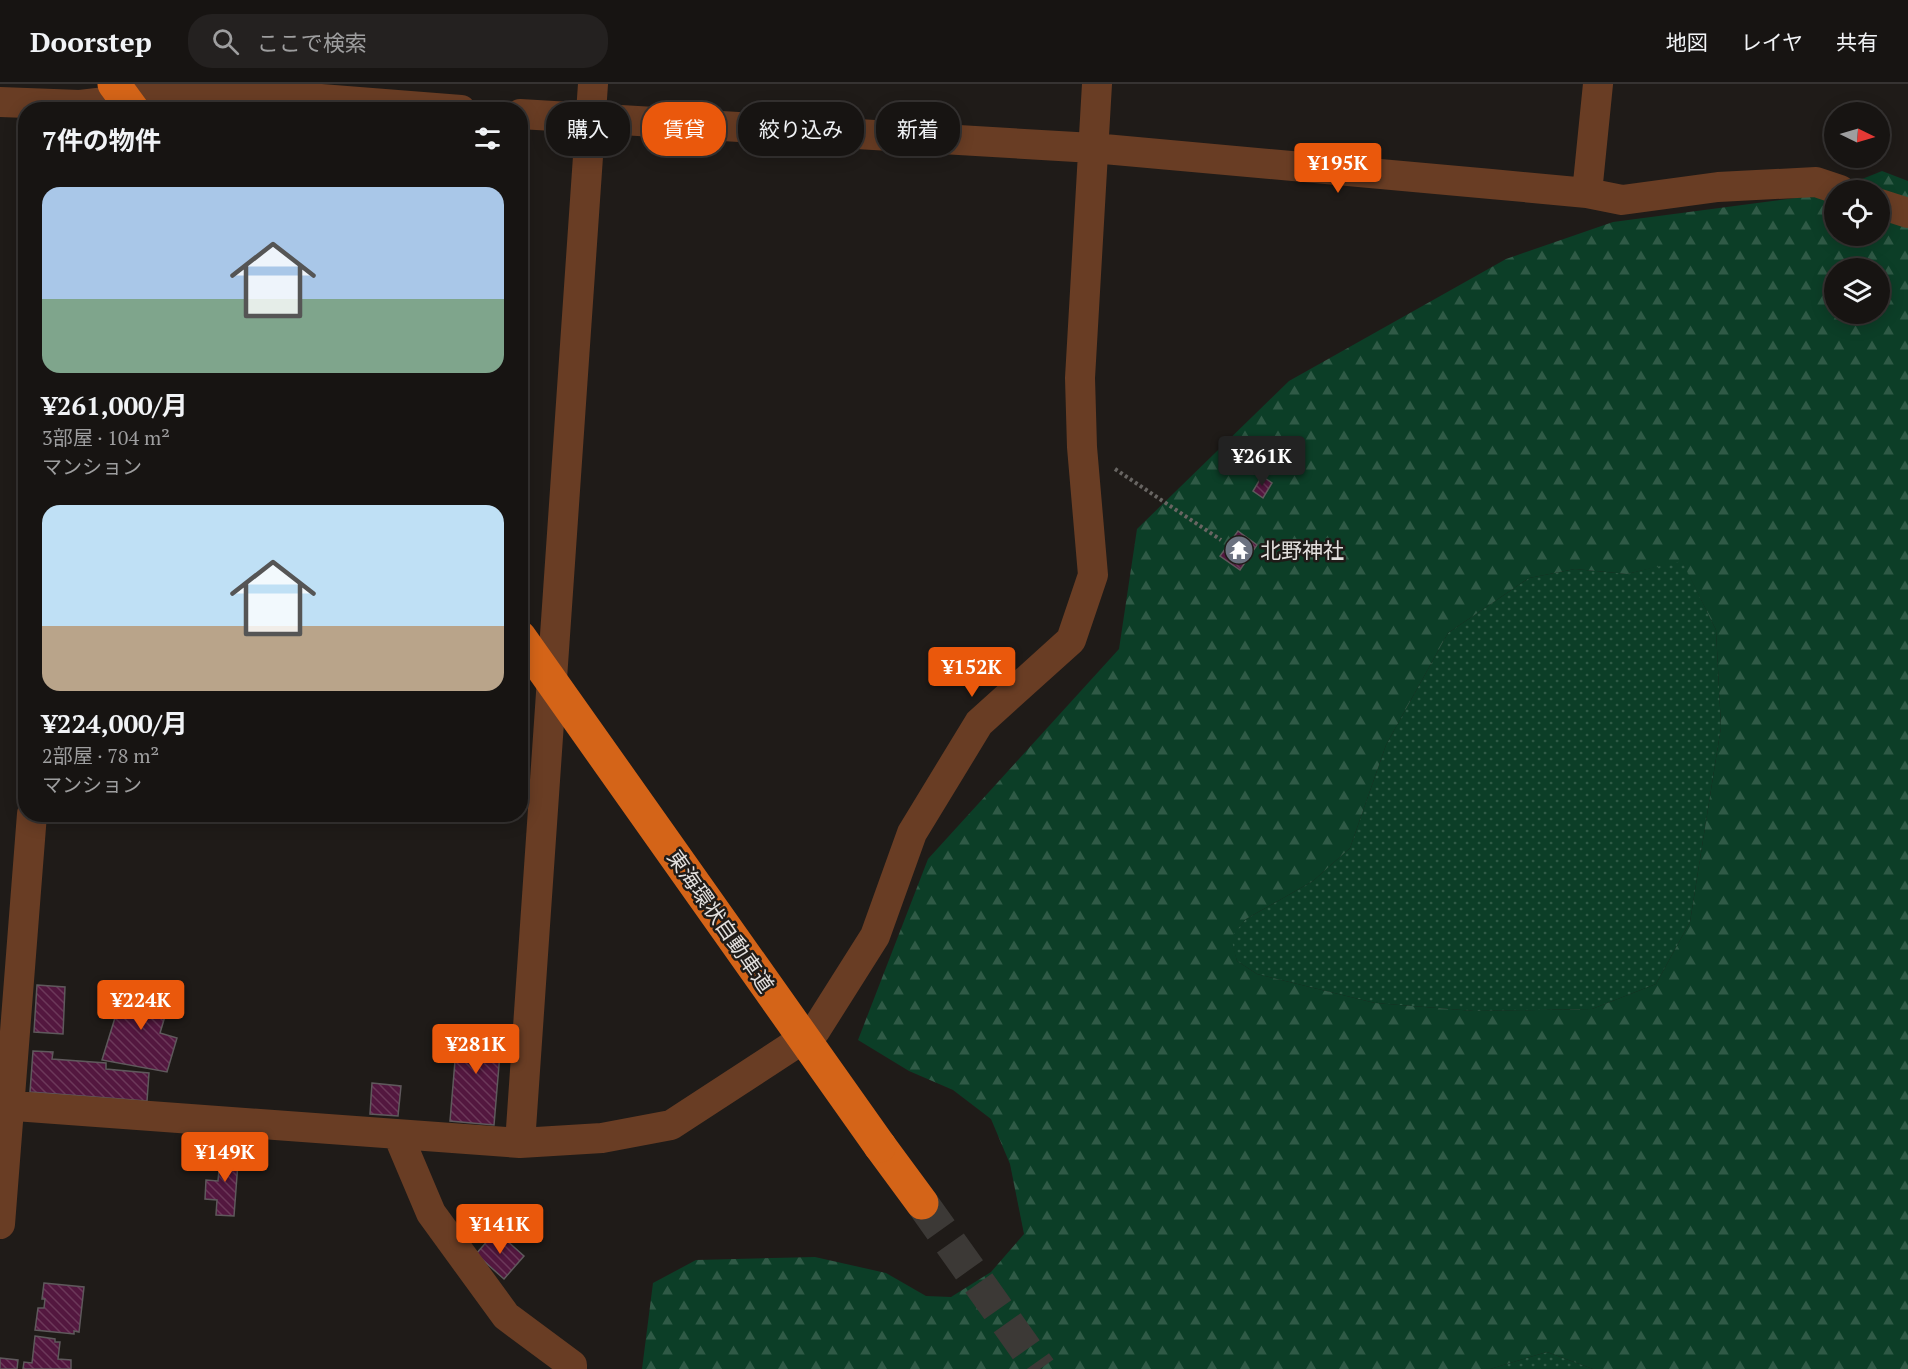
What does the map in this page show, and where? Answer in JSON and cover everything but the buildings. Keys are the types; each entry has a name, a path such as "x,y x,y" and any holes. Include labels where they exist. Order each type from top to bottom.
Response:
{"highway":[{"path":"114,84 128,102"},
{"name":"東海環状自動車道","path":"528,649 922,1203"}],"street":[{"path":"592,102 593,84"},
{"path":"5,1105 520,1143 602,1138 671,1125 815,1031 875,936 912,833 979,723 1071,640 1093,575 1082,447 1080,378 1097,84"},
{"path":"1587,193 1598,84"},
{"path":"0,102 81,100 207,90 359,102"},
{"path":"528,115 546,116"},
{"path":"630,122 1093,148 1587,193 1622,200 1718,187 1816,182 1824,185"},
{"path":"520,1143 588,156"},
{"path":"1890,207 1908,213"},
{"path":"0,1224 5,1105 31,822"},
{"path":"398,1135 431,1213 506,1316 572,1365 572,1369"}],"path":[{"path":"1082,447 1221,540"}],"green space":[{"path":"1882,171 1908,181 1908,1369 1593,1369 1547,1352 1490,1369 642,1369 653,1283 696,1260 815,1257 886,1273 926,1296 951,1297 991,1272 1024,1234 1010,1164 991,1119 953,1090 909,1071 858,1040 928,859 1119,649 1137,529 1289,381 1506,259 1613,222 1824,194 1824,246 1890,246 1890,180 1860,180","holes":["1682,561 1716,630 1721,727 1690,922 1656,984 1592,1009 1474,1011 1375,1003 1257,974 1237,961 1231,937 1246,919 1313,881 1350,848 1386,745 1448,633 1529,578 1575,569 1627,574"]},
{"path":"1682,560 1716,630 1721,727 1690,922 1656,984 1592,1009 1474,1011 1375,1003 1257,974 1237,961 1230,937 1246,919 1313,881 1350,848 1386,745 1448,633 1529,578 1575,569 1627,574"},
{"path":"1547,1352 1593,1369 1490,1369"}],"tunnel":[{"path":"922,1203 1040,1369"}],"place":[{"name":"北野神社","path":"1239,550"}]}
